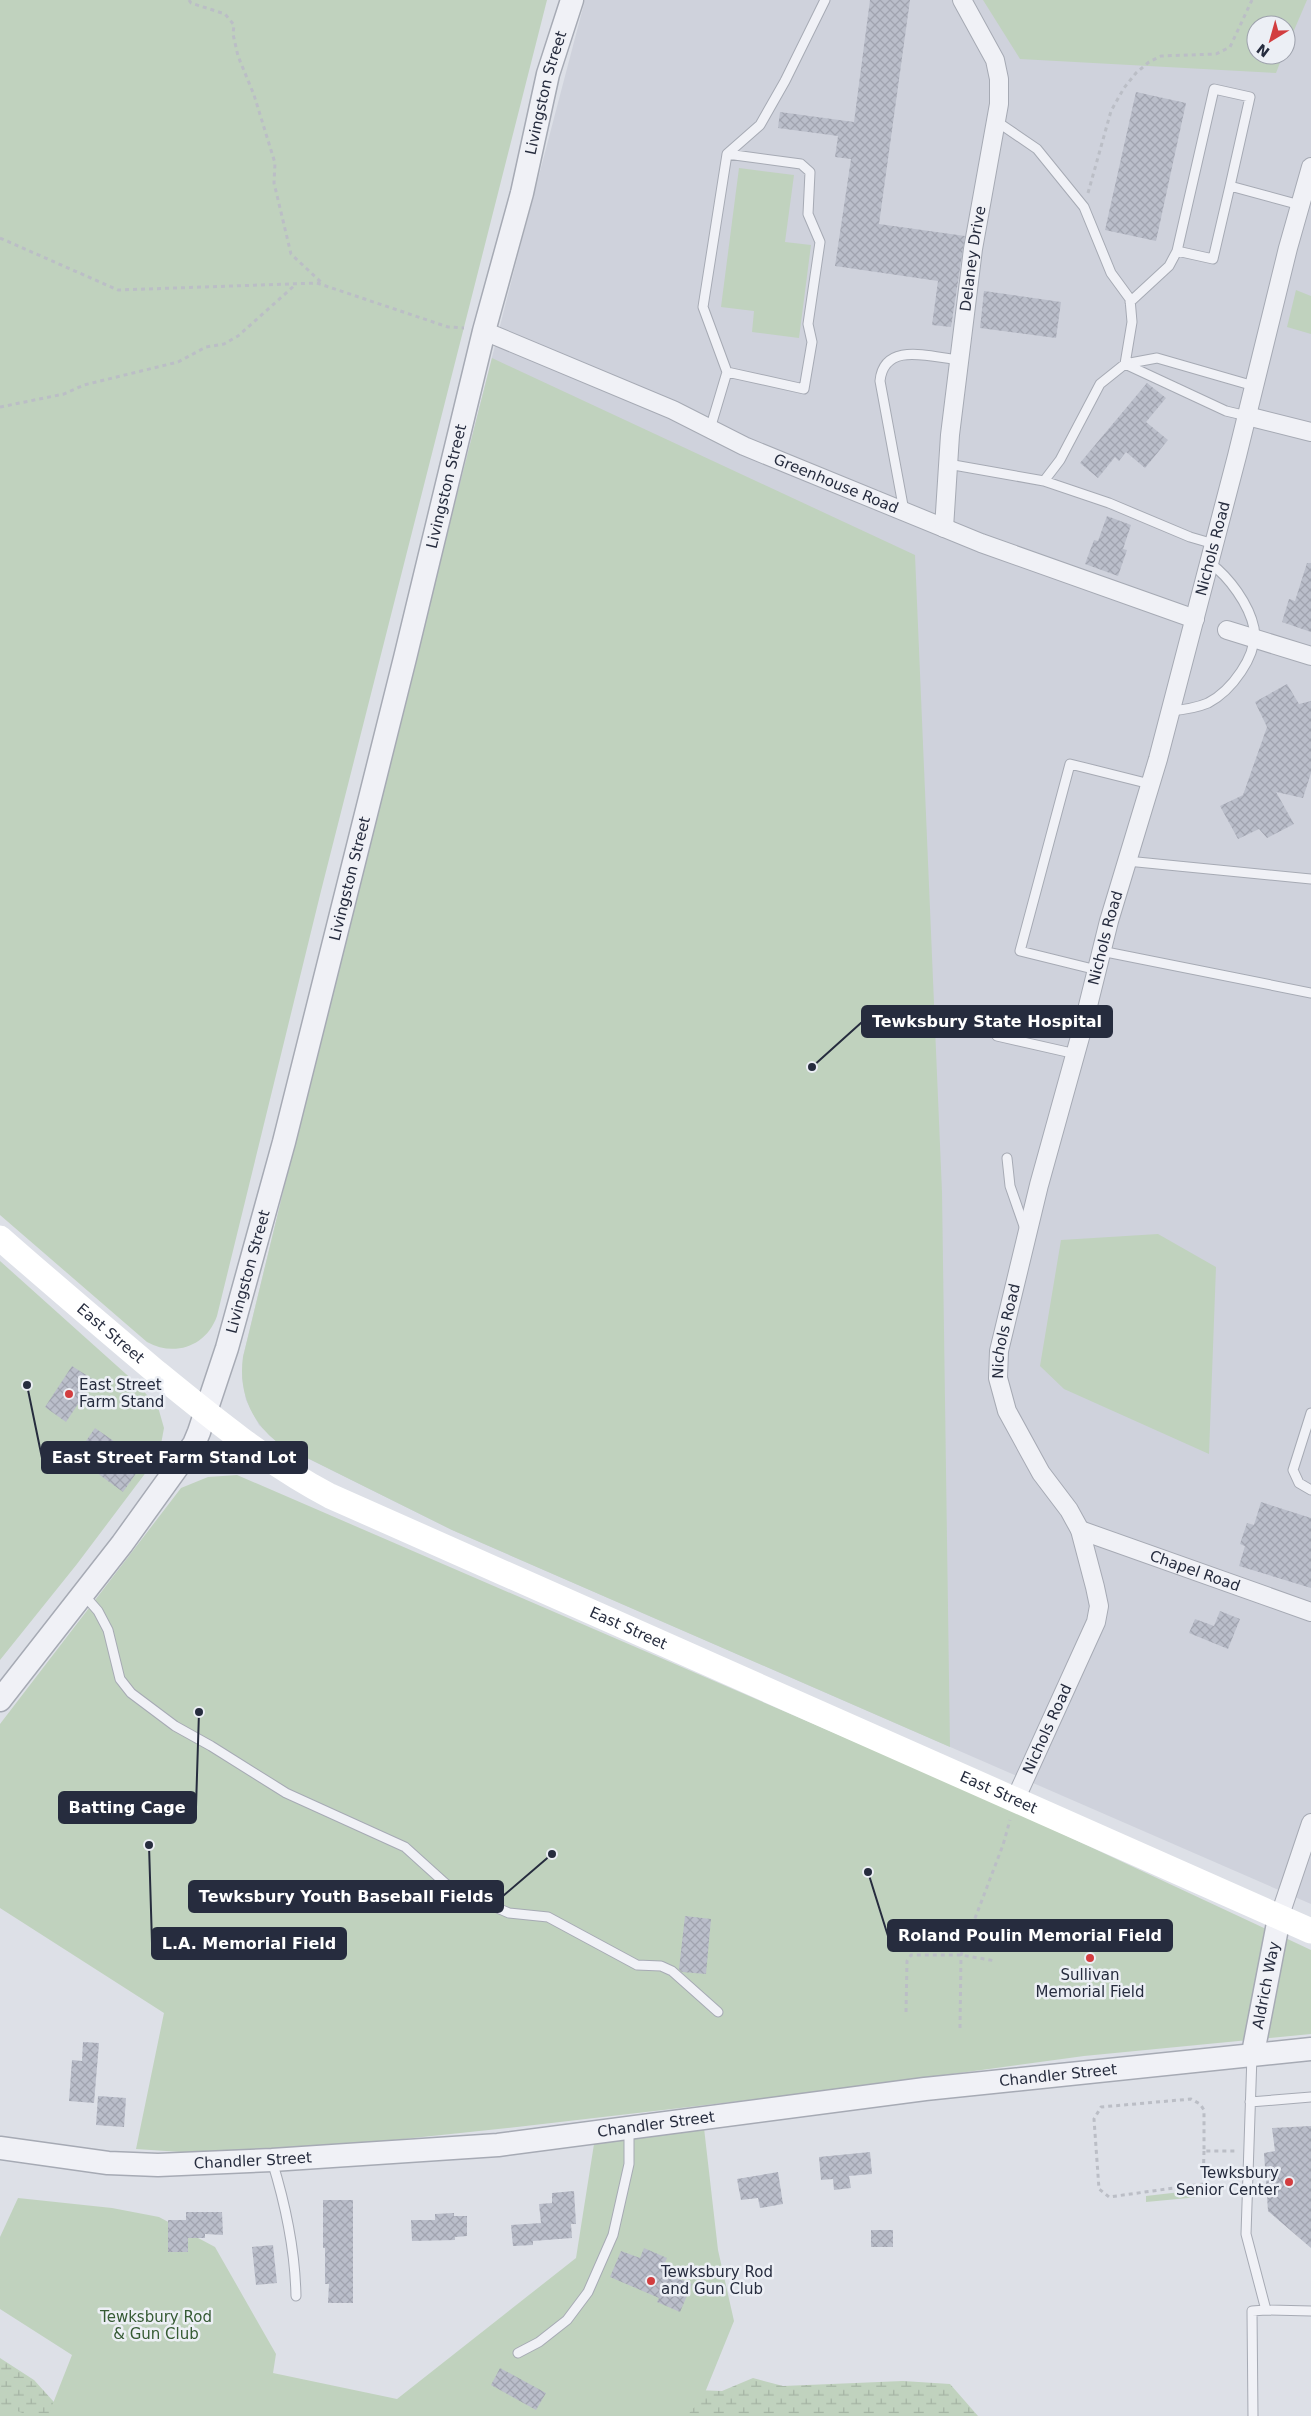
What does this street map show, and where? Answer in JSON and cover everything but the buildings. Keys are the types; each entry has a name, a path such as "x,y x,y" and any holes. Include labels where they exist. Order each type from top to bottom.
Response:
{"main road":[{"name":"East Street","path":"0,1238 103,1328 206,1412 298,1478 330,1496 1311,1932"}],"street":[{"name":"Livingston Street","path":"0,1700 83,1594 194,1444 206,1412 230,1339 284,1142 405,658 484,331 522,193 548,74 572,0"},
{"name":"Delaney Drive","path":"944,528 948,464 973,249 999,104 999,79 995,60 962,0"},
{"name":"Nichols Road","path":"1015,1800 1096,1622 1099,1606 1080,1530 1069,1510 1041,1472 1007,1411 998,1378 999,1352 1027,1234 1076,1054 1101,952 1150,784 1195,619 1311,167"},
{"name":"Greenhouse Road","path":"484,331 673,410 744,446 944,528 1071,577 1195,619"},
{"path":"1246,416 1311,432"},
{"path":"1227,630 1311,656"},
{"name":"Chapel Road","path":"1080,1530 1311,1612"},
{"path":"1279,1918 1311,1824"},
{"name":"Aldrich Way","path":"1252,2054 1279,1918"},
{"name":"Chandler Street","path":"0,2148 108,2163 158,2165 272,2160 515,2144 926,2089 1311,2049"}],"lane":[{"path":"710,429 727,372 703,307 727,154 760,125 785,81 826,0"},
{"path":"1130,302 1168,266 1177,250 1214,89 1250,97 1213,259 1177,250"},
{"path":"996,121 1037,148 1084,207 1111,273 1130,302 1132,322 1125,364"},
{"path":"727,154 801,164 810,172 808,214 820,242 808,324 812,342 804,389 727,372"},
{"path":"1230,186 1300,205"},
{"path":"904,511 880,381 881,369 890,359 901,354 959,360"},
{"path":"1044,481 1060,460 1100,384 1125,364 1157,358 1254,386"},
{"path":"1125,364 1226,410 1246,416"},
{"path":"948,464 1044,481 1109,503 1190,538 1214,544"},
{"path":"1170,711 1208,702 1228,687 1242,672 1254,638 1252,622 1242,601 1221,571 1210,562"},
{"path":"1097,970 1020,951 1070,764 1150,784"},
{"path":"1127,861 1311,879"},
{"path":"1101,952 1311,993"},
{"path":"997,1036 1076,1054"},
{"path":"1007,1158 1010,1186 1027,1234"},
{"path":"1311,1413 1293,1470 1299,1483 1311,1490"},
{"path":"83,1594 98,1611 108,1630 120,1679 131,1693 175,1726 244,1765 286,1793 405,1847 446,1884 458,1890 509,1913 548,1917 637,1966 661,1966 672,1971 718,2012"},
{"path":"1252,2054 1246,2234 1266,2310"},
{"path":"1250,2102 1311,2097"},
{"path":"518,2353 539,2342 567,2320 588,2292 613,2235 629,2164 629,2128"},
{"path":"272,2160 288,2215 295,2263 296,2296"},
{"path":"1253,2416 1252,2311 1311,2311"}],"path":[{"path":"189,0 192,3 226,14 234,25 233,34 238,56 254,95 275,163 274,183 291,254 325,286"},
{"path":"1084,207 1105,139 1111,111 1124,88 1149,62 1161,56 1216,54 1230,48 1252,0"},
{"path":"0,238 118,290 317,284 448,327 484,331"},
{"path":"0,407 64,394 84,385 178,362 206,347 224,344 238,336 296,284"},
{"path":"960,2028 961,1955 1003,1845 1015,1800"},
{"path":"906,2012 907,1961 911,1956 961,1955 996,1961"},
{"path":"1192,2099 1200,2104 1204,2110 1204,2151 1203,2184 1109,2197 1098,2189 1094,2119 1101,2107 1192,2099"},
{"path":"1204,2151 1240,2151 1248,2154"}],"shaded area":[{"path":"585,0 1311,0 1311,1904 452,1530 281,1445 259,1425 246,1400 242,1378 243,1357 354,900"}],"green space":[{"path":"0,0 547,0 321,891 217,1316 212,1327 197,1342 178,1349 168,1349 147,1342 0,1215"},
{"path":"983,0 1307,0 1296,26 1296,15 1246,15 1246,65 1279,65 1276,73 1020,59"},
{"path":"739,168 794,175 785,242 811,245 799,338 752,332 754,311 721,307"},
{"path":"1296,290 1311,296 1311,334 1287,327"},
{"path":"492,358 915,555 942,1192 950,1747 452,1530 281,1445 262,1427 249,1407 245,1395 242,1370 243,1357 354,900"},
{"path":"1158,1234 1216,1267 1209,1454 1064,1389 1040,1366 1061,1240"},
{"path":"0,1261 136,1383 158,1407 164,1428 159,1455 77,1564 0,1660"},
{"path":"237,1475 992,1801 1311,1950 1311,2034 1084,2056 835,2090 517,2127 241,2156 136,2149 164,2013 0,1908 0,1724 181,1488 208,1477"},
{"name":"Tewksbury Rod & Gun Club","path":"704,2128 718,2250 734,2321 704,2395 687,2416 48,2416 72,2355 0,2309 0,2237 18,2198 112,2208 159,2217 215,2247 276,2354 273,2373 397,2399 576,2258 594,2144"},
{"path":"1198,2190 1199,2197 1146,2202 1146,2196"},
{"path":"0,2358 34,2380 63,2412 71,2416 0,2416"},
{"path":"753,2378 783,2386 903,2381 950,2384 978,2416 629,2416 642,2388 722,2391"},
{"path":"0,2404 30,2416 0,2416"}],"place":[{"name":"Tewksbury State Hospital","path":"812,1067"},
{"name":"East Street Farm Stand Lot","path":"27,1385"},
{"name":"East Street Farm Stand","path":"69,1394"},
{"name":"Batting Cage","path":"199,1712"},
{"name":"L.A. Memorial Field","path":"149,1845"},
{"name":"Tewksbury Youth Baseball Fields","path":"552,1854"},
{"name":"Roland Poulin Memorial Field","path":"868,1872"},
{"name":"Sullivan Memorial Field","path":"1090,1958"},
{"name":"Tewksbury Senior Center","path":"1289,2182"},
{"name":"Tewksbury Rod and Gun Club","path":"651,2281"}]}
